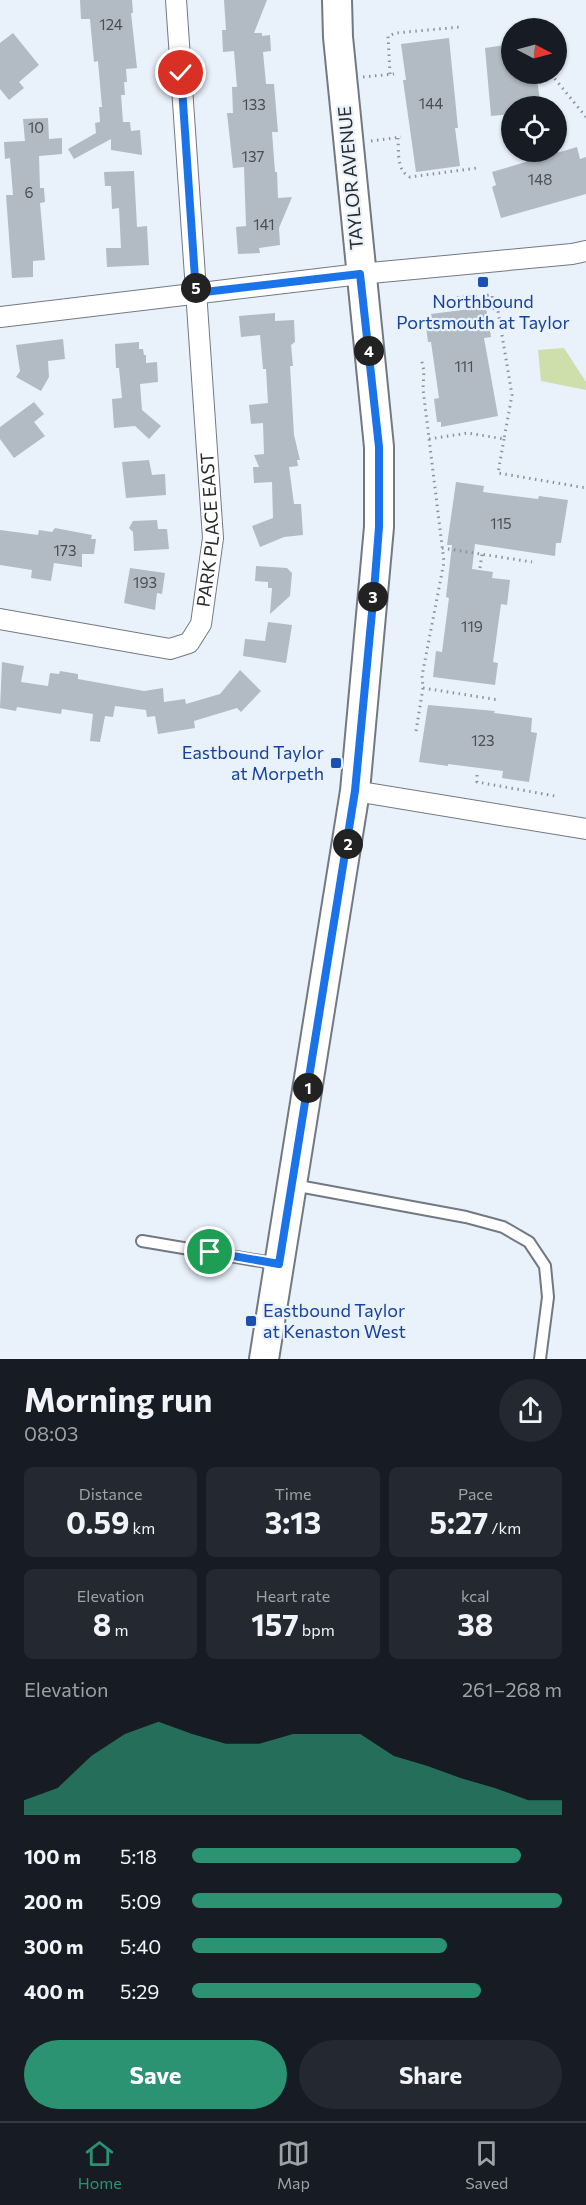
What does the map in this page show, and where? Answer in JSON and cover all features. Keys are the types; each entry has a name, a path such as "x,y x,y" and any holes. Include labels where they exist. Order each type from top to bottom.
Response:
{"street":[{"name":"PARK PLACE EAST","path":"0,619 170,649 189,643 201,624 213,538 176,0"},
{"name":"TAYLOR AVENUE","path":"264,1358 355,791 379,527 379,447 360,274 336,0"},
{"path":"0,317 360,274 586,251"},
{"path":"355,791 586,829"}],"lane":[{"path":"292,1185 466,1217 503,1227 529,1242 545,1266 548,1297 540,1359"},
{"path":"142,1240 279,1264"}],"path":[{"path":"363,77 392,74 388,36 396,33 460,27"},
{"path":"559,84 586,117"},
{"path":"371,141 399,137 401,169 405,175 410,177 477,168"},
{"path":"454,309 453,298 492,295 493,308 498,311 512,395 498,473 586,488"},
{"path":"416,731 423,688 422,676 444,562 422,358"},
{"path":"429,439 468,433 504,440"},
{"path":"442,548 532,562"},
{"path":"480,568 482,554"},
{"path":"423,688 499,699"},
{"path":"477,775 477,782 555,796"}],"green space":[{"path":"564,348 586,382 586,390 541,381 538,350"}],"building":[{"path":"80,0 132,0 133,13 131,13 137,68 126,69 125,95 121,95 123,122 130,122 131,131 140,130 142,155 111,150 111,139 74,159 68,149 96,133 95,123 100,122 99,107 102,107 98,61 94,62 90,19 81,19"},
{"path":"224,0 267,0 254,33 262,33 262,36 270,35 271,51 263,52 266,84 274,84 278,132 272,132 278,198 292,197 279,228 280,245 259,248 260,253 238,254 236,227 246,226 244,167 233,168 227,113 233,113 232,87 237,87 234,51 223,52 222,30 226,30"},
{"path":"13,33 39,65 19,82 24,88 9,100 0,89 0,43"},
{"path":"449,38 460,166 416,172 403,80 406,80 401,44"},
{"path":"501,46 501,84 538,84 539,96 501,96 501,115 491,116 485,48"},
{"path":"48,118 49,139 62,138 62,154 39,156 40,188 44,188 45,202 40,203 45,260 33,261 33,277 12,278 6,195 13,195 10,158 5,159 4,142 25,141 23,119"},
{"path":"577,147 580,159 586,157 586,194 501,218 492,187 496,185 492,172 526,162 567,162 567,150"},
{"path":"134,171 137,227 147,226 149,265 107,267 106,248 121,248 119,208 112,209 111,186 105,186 104,172"},
{"path":"486,307 491,337 484,338 498,416 441,427 441,422 437,422 434,399 439,398 431,342 428,342 425,319 432,318 431,314"},
{"path":"275,313 275,321 294,320 295,342 291,345 293,366 290,366 294,435 300,460 297,460 298,466 289,467 294,504 301,504 303,535 284,537 260,547 252,526 273,518 272,482 254,483 253,467 259,467 254,455 264,454 263,423 251,424 249,405 268,403 266,369 263,369 260,335 241,337 239,316"},
{"path":"63,339 65,359 48,361 49,377 41,391 16,377 20,371 16,345"},
{"path":"139,342 139,349 143,349 146,355 146,363 157,362 158,382 140,384 142,410 161,426 149,439 135,426 114,428 112,399 122,398 119,368 116,368 115,344"},
{"path":"34,402 44,414 34,422 45,436 14,458 0,439 0,427"},
{"path":"149,460 152,475 165,474 166,495 126,498 122,462"},
{"path":"456,482 484,486 483,492 538,499 539,496 568,500 561,543 556,543 555,556 475,544 472,569 493,572 492,578 510,580 507,605 501,604 493,662 498,663 495,685 433,677 436,651 442,652 449,598 446,597 452,545 447,545"},
{"path":"157,520 158,529 167,529 169,549 134,551 133,532 129,528 133,521"},
{"path":"55,528 92,535 91,539 96,539 94,554 82,554 82,567 54,563 51,581 31,578 32,570 0,565 0,530 38,535 39,530 52,532"},
{"path":"256,566 287,568 292,573 290,596 270,614 272,588 268,588 268,582 255,581"},
{"path":"130,568 165,573 162,594 157,593 155,610 124,603"},
{"path":"268,622 292,625 286,663 243,656 245,639 265,641"},
{"path":"2,662 24,666 21,682 48,686 50,673 59,674 60,671 78,674 78,679 144,691 163,688 164,702 185,699 186,704 220,694 240,670 261,691 241,712 237,708 194,721 195,728 158,734 155,716 147,717 146,710 115,706 113,717 105,716 100,742 90,741 93,714 62,709 61,714 17,707 16,711 0,708"},
{"path":"428,705 495,711 494,713 532,718 531,732 537,733 529,782 502,778 503,771 419,762"}],"place":[{"name":"Northbound Portsmouth at Taylor","path":"483,282"},
{"name":"Eastbound Taylor at Morpeth","path":"336,763"},
{"name":"Eastbound Taylor at Kenaston West","path":"251,1321"}],"route":[{"path":"181,73 196,293 360,274 379,447 379,527 355,791 279,1264 210,1252"}]}
